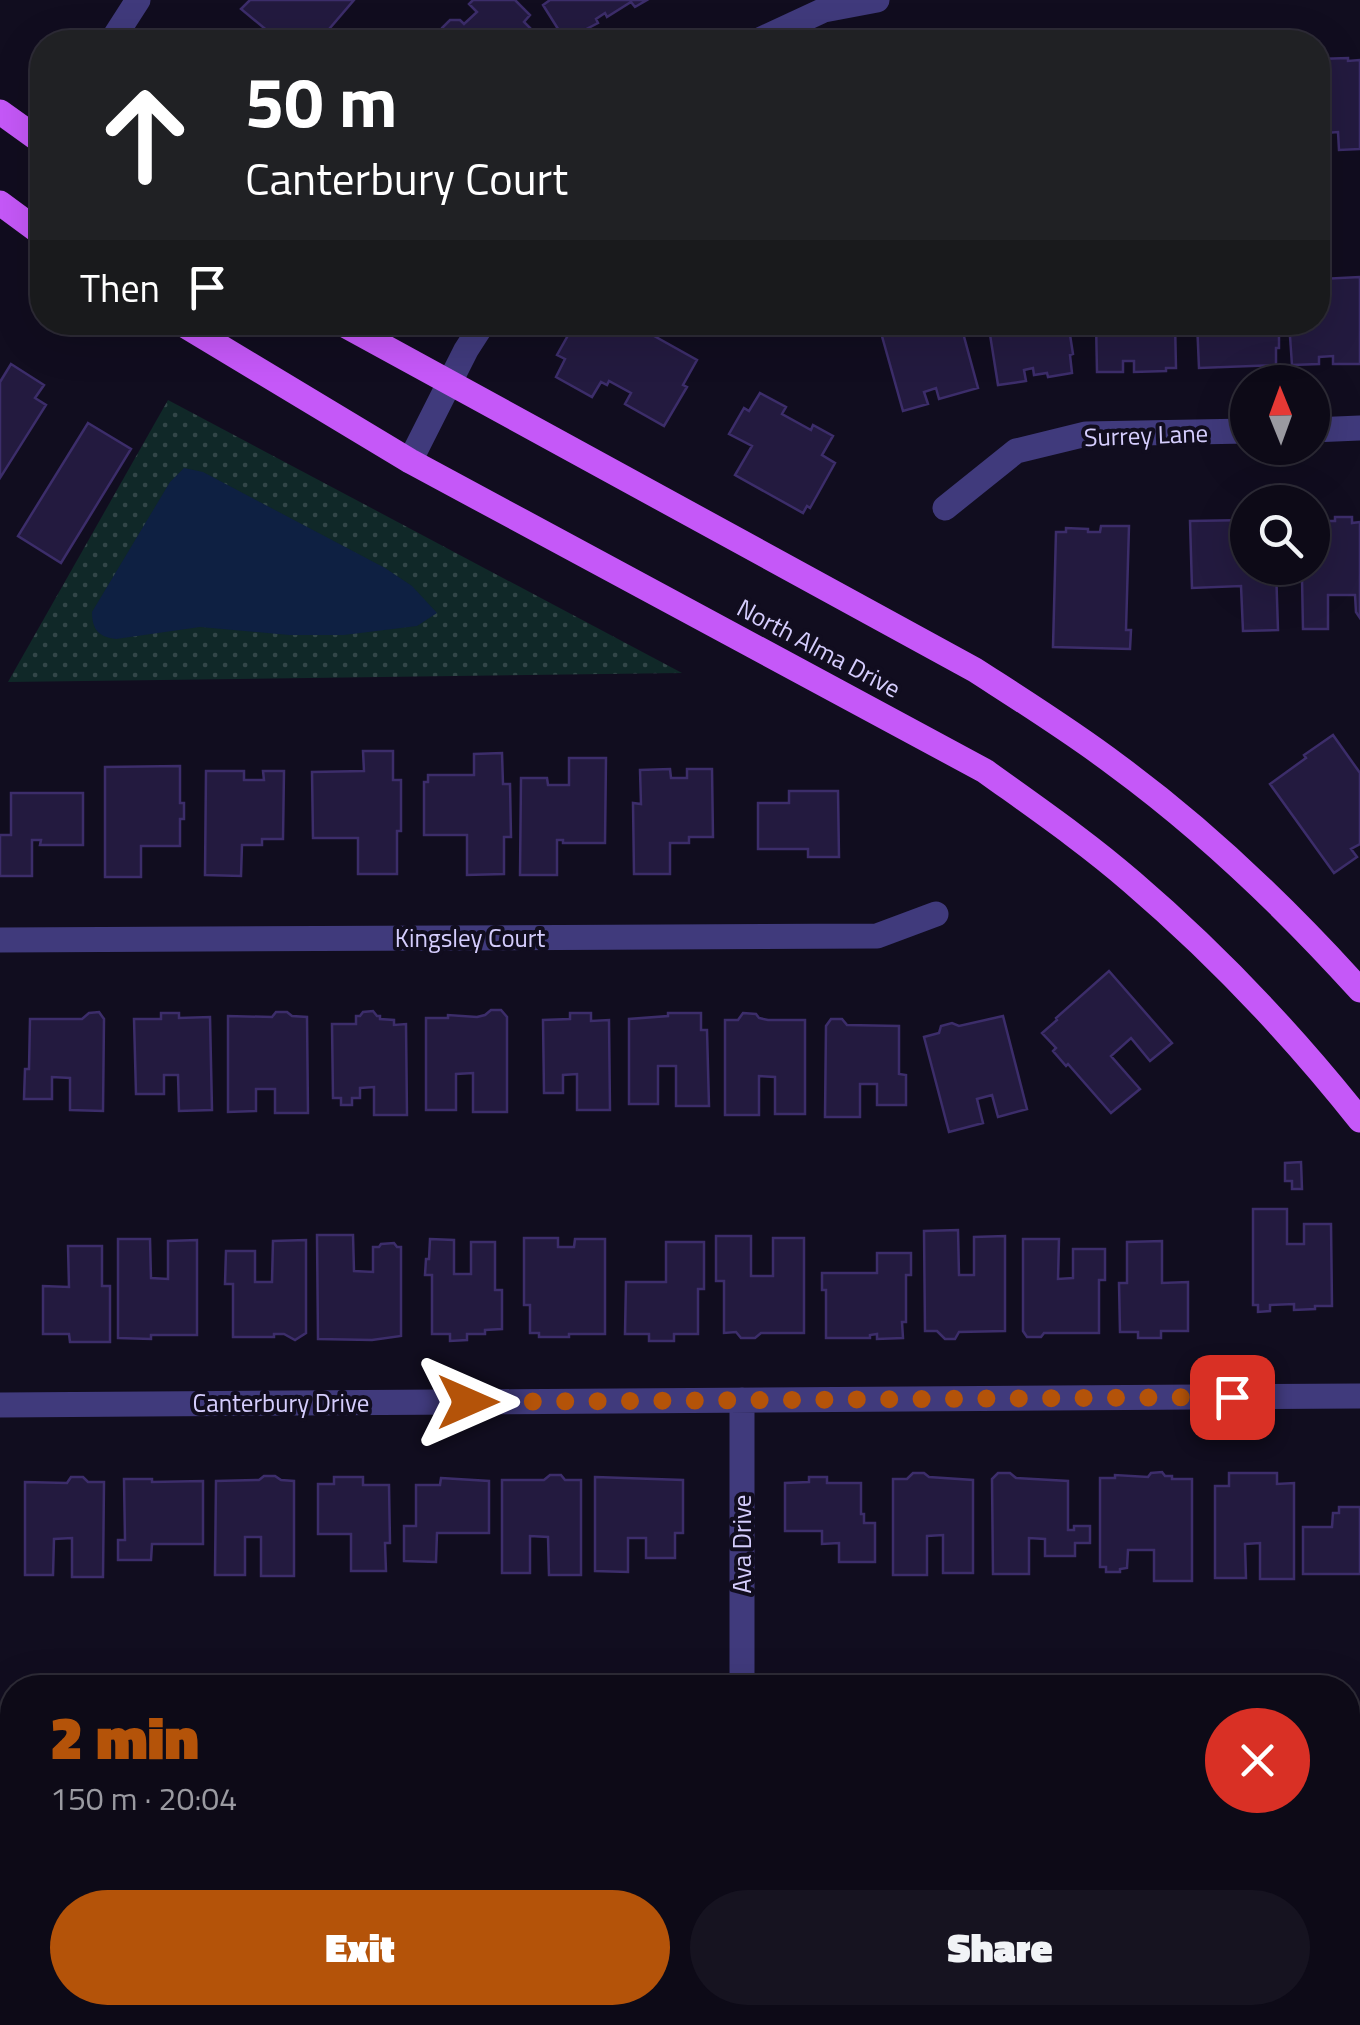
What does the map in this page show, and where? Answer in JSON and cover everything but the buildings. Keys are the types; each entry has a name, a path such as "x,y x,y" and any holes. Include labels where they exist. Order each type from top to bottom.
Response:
{"main road":[{"path":"0,112 30,133"},
{"path":"0,203 30,225"},
{"name":"North Alma Drive","path":"201,335 410,461 985,771 1130,879 1197,940 1261,1003 1360,1120"},
{"path":"362,335 976,670 1049,716 1187,821 1252,878 1360,990"}],"street":[{"path":"119,30 138,0"},
{"path":"781,30 824,10 877,0"},
{"path":"410,461 476,335"},
{"path":"1330,429 1360,428"},
{"name":"Surrey Lane","path":"945,508 1016,451 1086,434 1230,431"},
{"name":"Kingsley Court","path":"0,940 877,936 936,914"},
{"name":"Canterbury Drive","path":"0,1405 1360,1396"},
{"name":"Ava Drive","path":"742,1400 742,1675"}],"green space":[{"path":"168,400 682,673 8,682"}],"water":[{"path":"184,468 203,472 385,568 412,586 437,613 417,626 344,635 289,635 200,627 116,639 101,634 93,624 92,612 170,482"}],"route":[{"path":"468,1402 1232,1397"}]}
